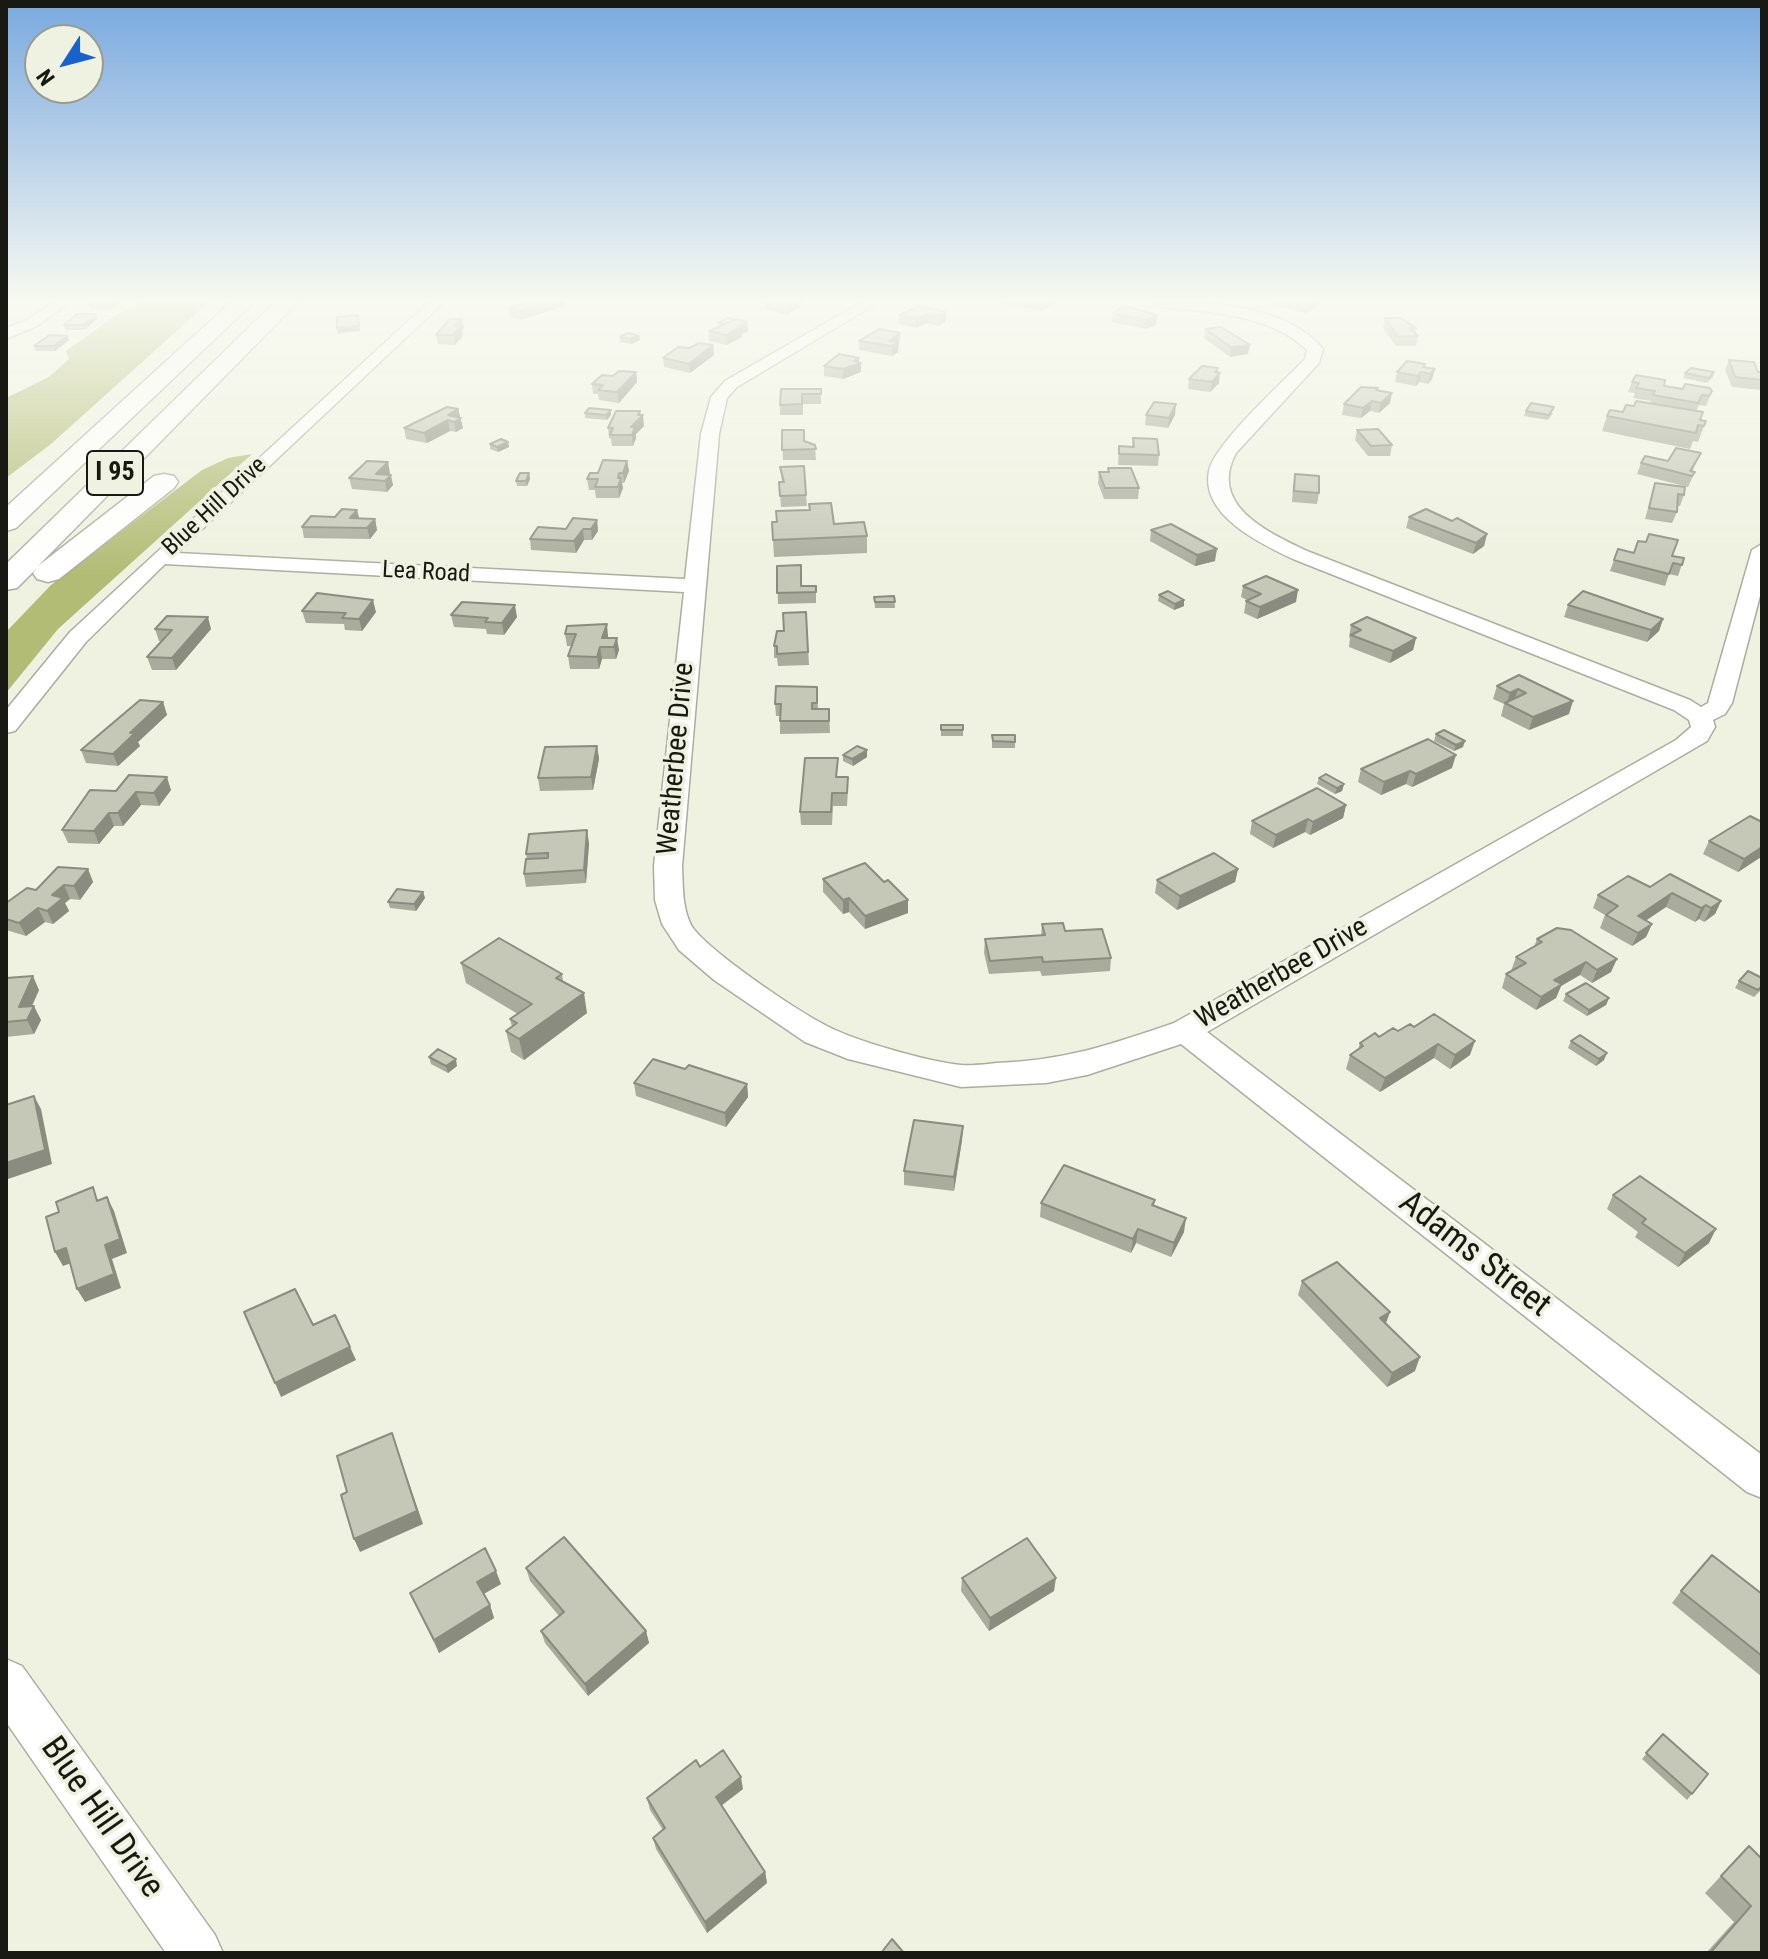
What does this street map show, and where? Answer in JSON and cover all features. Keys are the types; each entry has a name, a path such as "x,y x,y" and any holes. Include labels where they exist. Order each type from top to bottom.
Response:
{"highway":[{"name":"I 95","path":"6,522 145,393"},
{"name":"I 95","path":"6,581 195,393"},
{"path":"6,601 40,579 164,482"}],"street":[{"name":"Blue Hill Drive","path":"6,726 78,637 338,393"},
{"name":"Weatherbee Drive","path":"722,393 710,434 693,586 668,866 669,900 676,924 689,943 725,973 816,1034 859,1051 961,1076 999,1076 1087,1064 1185,1031 1388,912 1685,745 1702,731 1700,717"},
{"path":"1282,393 1218,466 1217,484 1225,503 1253,530 1300,555 1627,682 1682,705 1700,717 1717,709 1720,703 1762,550"},
{"name":"Lea Road","path":"160,558 693,586"},
{"name":"Adams Street","path":"1185,1031 1762,1479"},
{"name":"Blue Hill Drive","path":"6,1682 197,1953"}],"green space":[{"path":"15,393 107,393 51,444 6,478 6,398"},
{"path":"252,454 58,629 6,693 6,632 51,585 202,470 228,458"}],"building":[{"path":"781,393 821,393 802,394 802,404 780,405"},
{"path":"1355,393 1392,393 1381,403 1372,401 1363,408 1344,404"},
{"path":"1711,393 1702,395 1698,403 1653,395"},
{"path":"1636,401 1703,412 1700,420 1706,421 1704,426 1698,425 1696,433 1607,416 1610,410 1623,412 1626,405 1634,406"},
{"path":"1154,402 1176,404 1169,418 1146,415"},
{"path":"1531,403 1554,407 1549,415 1526,411"},
{"path":"447,407 458,409 448,415 461,418 454,422 448,420 424,433 404,428"},
{"path":"589,408 611,410 606,415 585,413"},
{"path":"616,411 640,411 638,415 643,415 631,427 635,427 632,435 610,435 613,428 608,428"},
{"path":"1378,429 1392,445 1371,446 1357,430"},
{"path":"782,430 804,430 804,441 815,445 816,449 782,450"},
{"path":"1133,438 1157,439 1159,455 1119,454 1119,446 1134,447"},
{"path":"501,439 508,442 497,447 490,444"},
{"path":"1676,448 1701,453 1690,471 1695,472 1692,476 1641,463 1645,456 1668,461"},
{"path":"603,460 627,461 623,473 619,473 618,487 595,487 598,479 587,479 590,473 598,473"},
{"path":"367,461 388,462 376,474 391,475 385,481 349,478"},
{"path":"804,466 806,495 780,496 779,482 784,482 780,467"},
{"path":"1108,468 1131,468 1139,488 1105,488 1099,472 1109,472"},
{"path":"520,473 529,473 526,481 516,481"},
{"path":"1295,474 1319,476 1319,493 1294,491"},
{"path":"1655,483 1685,487 1684,495 1678,494 1677,512 1649,508"},
{"path":"831,503 834,524 864,522 867,536 773,540 772,522 777,522 776,511 810,510 809,504"},
{"path":"342,509 357,510 350,518 375,519 367,528 302,527 311,516 335,517"},
{"path":"1426,509 1452,521 1457,518 1487,534 1476,543 1409,517"},
{"path":"573,518 597,520 591,529 583,529 574,541 530,539 538,527 566,529"},
{"path":"1171,524 1217,549 1197,555 1151,530"},
{"path":"1649,534 1678,540 1672,556 1684,558 1682,565 1673,563 1669,574 1614,560 1618,549 1634,553 1638,541 1646,542"},
{"path":"801,565 801,586 816,586 816,592 777,593 777,566"},
{"path":"1266,576 1298,590 1260,607 1246,601 1261,594 1243,586"},
{"path":"1168,591 1184,600 1175,604 1159,595"},
{"path":"1583,591 1663,619 1651,630 1568,605"},
{"path":"317,593 373,600 359,619 342,618 346,613 302,611"},
{"path":"894,596 895,602 875,602 874,597"},
{"path":"462,602 515,605 502,623 485,622 488,618 451,615"},
{"path":"806,612 808,652 777,654 777,646 774,646 777,631 784,631 783,613"},
{"path":"167,616 208,617 172,658 147,657 172,630 155,629"},
{"path":"1367,617 1416,638 1393,651 1351,635 1361,630 1351,625"},
{"path":"607,624 602,638 617,638 614,647 600,647 597,657 568,656 576,634 565,634 567,626"},
{"path":"1519,675 1573,701 1533,717 1505,703 1526,693 1518,689 1510,693 1497,686"},
{"path":"776,686 817,687 817,703 812,703 812,709 829,709 829,721 780,721 781,704 775,704"},
{"path":"140,700 163,702 113,754 81,750"},
{"path":"941,725 963,725 963,730 941,730"},
{"path":"1444,730 1465,741 1456,745 1436,734"},
{"path":"992,735 1015,735 1015,742 993,741"},
{"path":"1428,739 1456,755 1416,774 1410,771 1384,782 1361,769"},
{"path":"597,746 591,777 538,778 545,747"},
{"path":"857,746 867,750 852,759 843,755"},
{"path":"805,758 838,758 836,777 848,777 847,793 832,793 831,812 800,812"},
{"path":"1326,774 1344,784 1337,788 1319,778"},
{"path":"129,775 167,777 154,793 136,792 118,813 109,813 94,831 62,830 90,790 116,791"},
{"path":"1317,788 1346,805 1313,822 1308,819 1276,835 1252,821"},
{"path":"1750,816 1762,822 1762,847 1744,859 1709,841"},
{"path":"587,830 584,870 524,874 526,859 548,858 548,853 526,854 529,834"},
{"path":"1214,853 1238,869 1180,896 1157,880"},
{"path":"865,863 908,900 865,916 849,898 843,900 823,879"},
{"path":"58,867 88,869 74,886 64,885 52,895 63,898 47,911 38,908 19,923 6,919 6,903 27,888 36,890"},
{"path":"1670,874 1721,901 1711,908 1706,905 1701,908 1672,893 1638,916 1652,924 1638,933 1606,915 1618,906 1598,895 1628,876 1650,887"},
{"path":"397,889 423,892 414,904 388,902"},
{"path":"1063,923 1065,931 1102,929 1111,958 1043,962 1042,957 990,961 985,939 1045,935 1042,924"},
{"path":"1557,928 1571,930 1617,959 1597,970 1586,962 1554,980 1562,984 1541,997 1506,974 1526,963 1516,957 1542,942 1537,939"},
{"path":"499,938 562,974 556,978 584,993 519,1039 506,1031 517,1023 510,1019 532,1004 461,963"},
{"path":"1748,971 1762,978 1762,986 1758,990 1739,981"},
{"path":"33,976 19,1007 34,1006 27,1020 6,1022 6,978"},
{"path":"1586,983 1609,998 1589,1010 1566,994"},
{"path":"1434,1014 1475,1041 1455,1055 1438,1044 1385,1078 1350,1055 1363,1046 1360,1043 1375,1033 1379,1037 1393,1028 1398,1031 1410,1024 1414,1027"},
{"path":"1580,1035 1607,1053 1599,1059 1571,1041"},
{"path":"438,1049 456,1059 446,1066 429,1057"},
{"path":"653,1059 685,1069 689,1065 747,1084 725,1113 634,1083"},
{"path":"34,1096 45,1150 6,1163 6,1105"},
{"path":"914,1120 963,1126 954,1177 904,1171"},
{"path":"1064,1165 1155,1200 1152,1205 1186,1218 1174,1243 1138,1229 1133,1239 1041,1203"},
{"path":"1640,1176 1716,1229 1685,1253 1642,1223 1646,1219 1613,1195"},
{"path":"93,1187 97,1201 107,1197 120,1239 105,1245 114,1274 77,1289 66,1248 55,1252 46,1217 59,1212 56,1202"},
{"path":"1337,1262 1390,1312 1380,1318 1420,1357 1392,1373 1302,1281"},
{"path":"295,1289 313,1325 335,1315 350,1347 275,1383 244,1312"},
{"path":"392,1433 417,1511 354,1539 341,1495 347,1492 337,1456"},
{"path":"564,1537 646,1631 585,1684 541,1631 564,1612 526,1568"},
{"path":"1027,1538 1056,1578 990,1618 962,1578"},
{"path":"485,1548 496,1571 477,1582 490,1605 434,1640 410,1593"},
{"path":"1712,1555 1762,1594 1762,1656 1681,1591"},
{"path":"1663,1734 1708,1774 1692,1794 1646,1753"},
{"path":"723,1750 741,1777 716,1797 765,1872 705,1922 653,1838 665,1828 647,1798 696,1760 700,1767"},
{"path":"1749,1846 1762,1859 1762,1953 1710,1953 1751,1906 1721,1876"},
{"path":"892,1939 904,1953 881,1953"}]}
